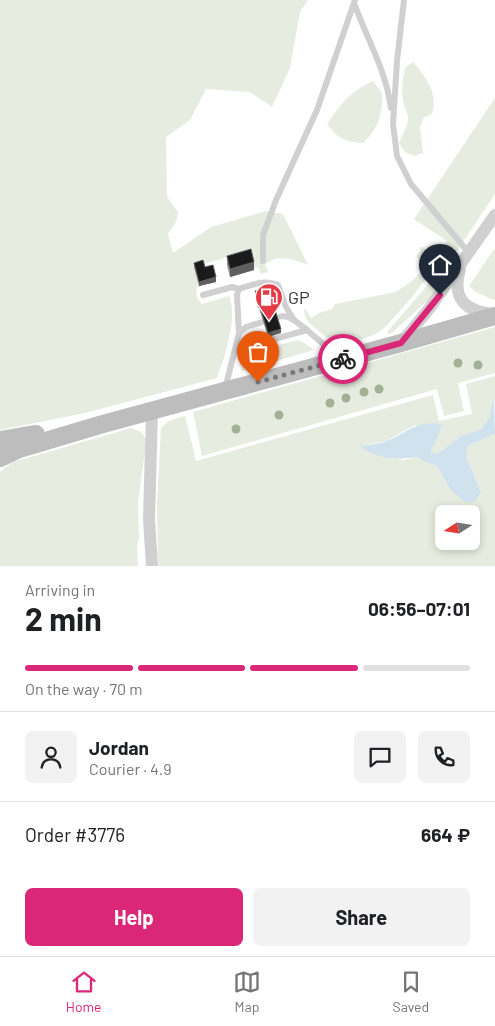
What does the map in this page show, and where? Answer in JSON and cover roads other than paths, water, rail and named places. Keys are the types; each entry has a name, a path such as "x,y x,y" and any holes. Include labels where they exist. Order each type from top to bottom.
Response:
{"street":[{"path":"401,343 429,310 495,215"},
{"path":"461,265 456,281 460,297 464,303 476,311 495,315"},
{"path":"0,458 18,449 103,424 341,360 495,315"},
{"path":"152,412 149,519 152,566"},
{"path":"0,440 103,424"}],"lane":[{"path":"393,124 397,61 404,0"},
{"path":"355,2 379,60 388,90 397,156 410,184 469,253"},
{"path":"263,262 263,235 276,200 317,110 355,2"},
{"path":"203,295 232,287 239,289 270,281 278,285 286,307 294,320"},
{"path":"224,392 239,334 237,295 239,289"},
{"path":"239,334 246,327 282,316 294,320 341,360"},
{"path":"235,350 307,330"}],"water":[{"path":"494,397 495,434 468,446 466,456 481,492 475,501 465,502 450,489 437,466 417,457 387,458 373,454 360,446 384,442 411,428 424,424 442,424 430,452 437,454 461,436 480,430 489,418"}],"place":[{"name":"GP","path":"269,321"}]}
